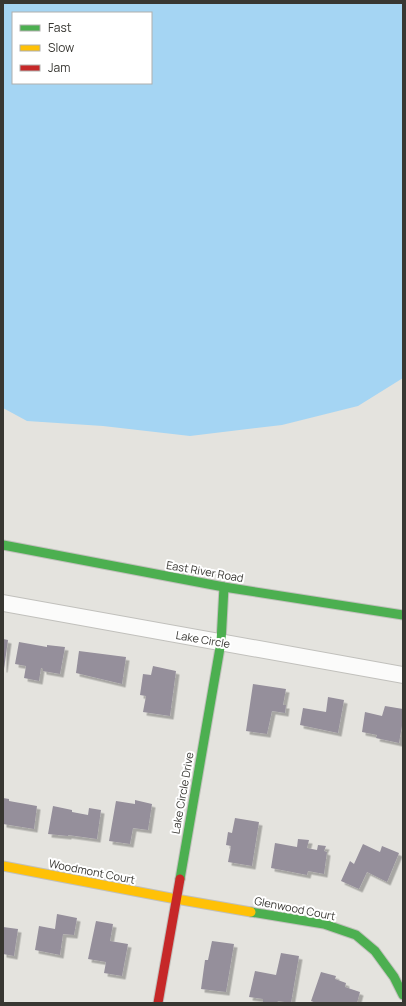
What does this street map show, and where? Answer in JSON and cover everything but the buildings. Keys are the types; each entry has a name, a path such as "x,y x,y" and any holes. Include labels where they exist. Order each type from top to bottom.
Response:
{"street":[{"name":"East River Road","path":"3,545 224,587 403,615"},
{"name":"Lake Circle Drive","path":"158,1003 221,642 224,587"},
{"name":"Lake Circle","path":"3,603 403,675"},
{"name":"Woodmont Court","path":"3,866 176,899"},
{"name":"Glenwood Court","path":"176,899 324,924 356,936 375,951 394,977 403,995"}],"water":[{"path":"3,3 403,3 403,378 358,406 282,425 190,436 103,426 27,421 3,408"}],"traffic: fast":[{"path":"3,545 224,587 403,615"},
{"path":"180,879 221,642 224,587"},
{"path":"251,912 324,924 356,935 375,951 394,977 403,995"}],"traffic: slow":[{"path":"3,866 251,912"}],"traffic: jam":[{"path":"158,1003 180,879"}]}
